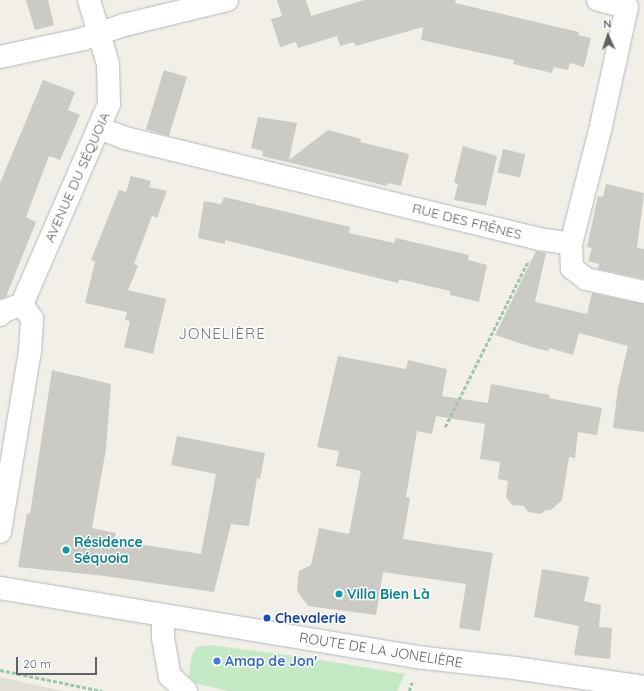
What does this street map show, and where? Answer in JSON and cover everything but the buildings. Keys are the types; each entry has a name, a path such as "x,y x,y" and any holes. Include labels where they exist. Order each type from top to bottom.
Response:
{"street":[{"name":"AVENUE DU SÉQUOIA","path":"22,304 109,104 108,64 89,0"},
{"path":"0,58 100,33 124,25 227,0"},
{"path":"598,0 628,4 601,126 571,244 572,268 586,279 644,292"},
{"name":"RUE DES FRÊNES","path":"99,128 125,138 540,239 571,244"},
{"path":"0,315 4,311 22,304 32,319 30,351 0,532"},
{"name":"ROUTE DE LA JONELIÈRE","path":"0,588 416,657 515,668 644,687"},
{"path":"163,616 163,638 170,676 186,691"}],"path":[{"path":"445,427 540,239"},
{"path":"0,670 102,691"}],"shaded area":[{"path":"0,677 63,691 0,691"}],"green space":[{"path":"209,645 297,656 405,674 397,691 228,691 195,683 189,677 191,658 196,647"}],"place":[{"name":"Résidence Séquoia","path":"66,550"},
{"name":"Villa Bien Là","path":"339,594"},
{"name":"Chevalerie","path":"267,618"},
{"name":"Amap de Jon'","path":"217,661"}],"district":[{"name":"JONELIÈRE","path":"222,334"}]}
